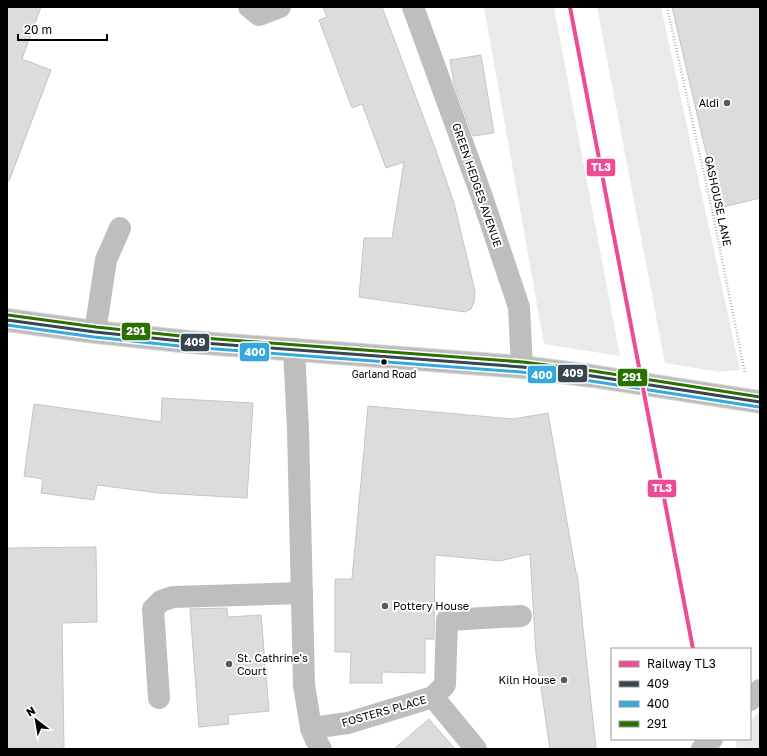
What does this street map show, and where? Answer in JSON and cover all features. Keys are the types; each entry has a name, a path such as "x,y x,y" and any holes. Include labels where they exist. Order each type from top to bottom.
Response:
{"highway":[{"path":"7,320 95,332 190,342 522,367 592,376 752,401"}],"street":[{"path":"249,7 259,15 280,7"},
{"name":"GREEN HEDGES AVENUE","path":"413,7 481,194 519,307 522,367"},
{"path":"95,332 106,260 120,228"},
{"path":"294,349 298,429 304,684 311,728 321,749"},
{"path":"159,698 153,609 161,601 173,598 302,593"},
{"name":"FOSTERS PLACE","path":"311,728 348,723 433,697 445,685 448,620 521,616"},
{"name":"FOSTERS PLACE","path":"433,697 476,749"},
{"path":"702,749 711,740"}],"path":[{"name":"GASHOUSE LANE","path":"667,7 752,401"}],"shaded area":[{"path":"484,7 554,7 620,356 544,344"},
{"path":"597,7 661,7 740,370 718,372 665,363"},
{"path":"760,711 760,749 737,749 735,740 751,740 751,721"}],"building":[{"path":"7,7 41,7 22,59 51,70 9,181 7,181"},
{"path":"323,7 382,7 454,203 475,291 474,302 471,309 465,312 359,297 364,238 392,238 404,162 386,168 362,104 352,108 319,20 327,17"},
{"name":"Aldi","path":"672,7 760,7 760,198 719,208"},
{"path":"481,55 494,133 473,136 454,84 450,60"},
{"path":"162,398 253,403 247,498 159,493 97,485 94,500 41,493 43,479 24,476 34,404 161,422"},
{"path":"368,406 513,419 548,413 577,573 596,749 550,749 536,654 530,554 500,561 435,555 434,639 425,639 425,673 382,672 382,683 350,683 351,652 335,652 335,579 352,579"},
{"path":"96,547 97,622 62,623 64,749 7,749 7,548"},
{"name":"St. Cathrine's Court","path":"227,608 228,617 261,615 269,711 228,715 229,724 199,727 190,609"},
{"path":"429,719 455,749 394,749"}],"rail line":[{"name":"TL3","path":"570,7 693,648"}],"transit line":[{"name":"291","path":"8,315 96,327 190,337 523,362 593,371 760,397"},
{"name":"409","path":"7,320 95,332 190,342 522,367 592,376 760,402"},
{"name":"400","path":"7,325 94,337 189,347 521,372 591,381 759,407"}],"place":[{"name":"Aldi","path":"727,103"},
{"name":"Garland Road","path":"384,362"},
{"name":"Pottery House","path":"385,606"},
{"name":"St. Cathrine's Court","path":"229,664"},
{"name":"Kiln House","path":"564,680"}]}
